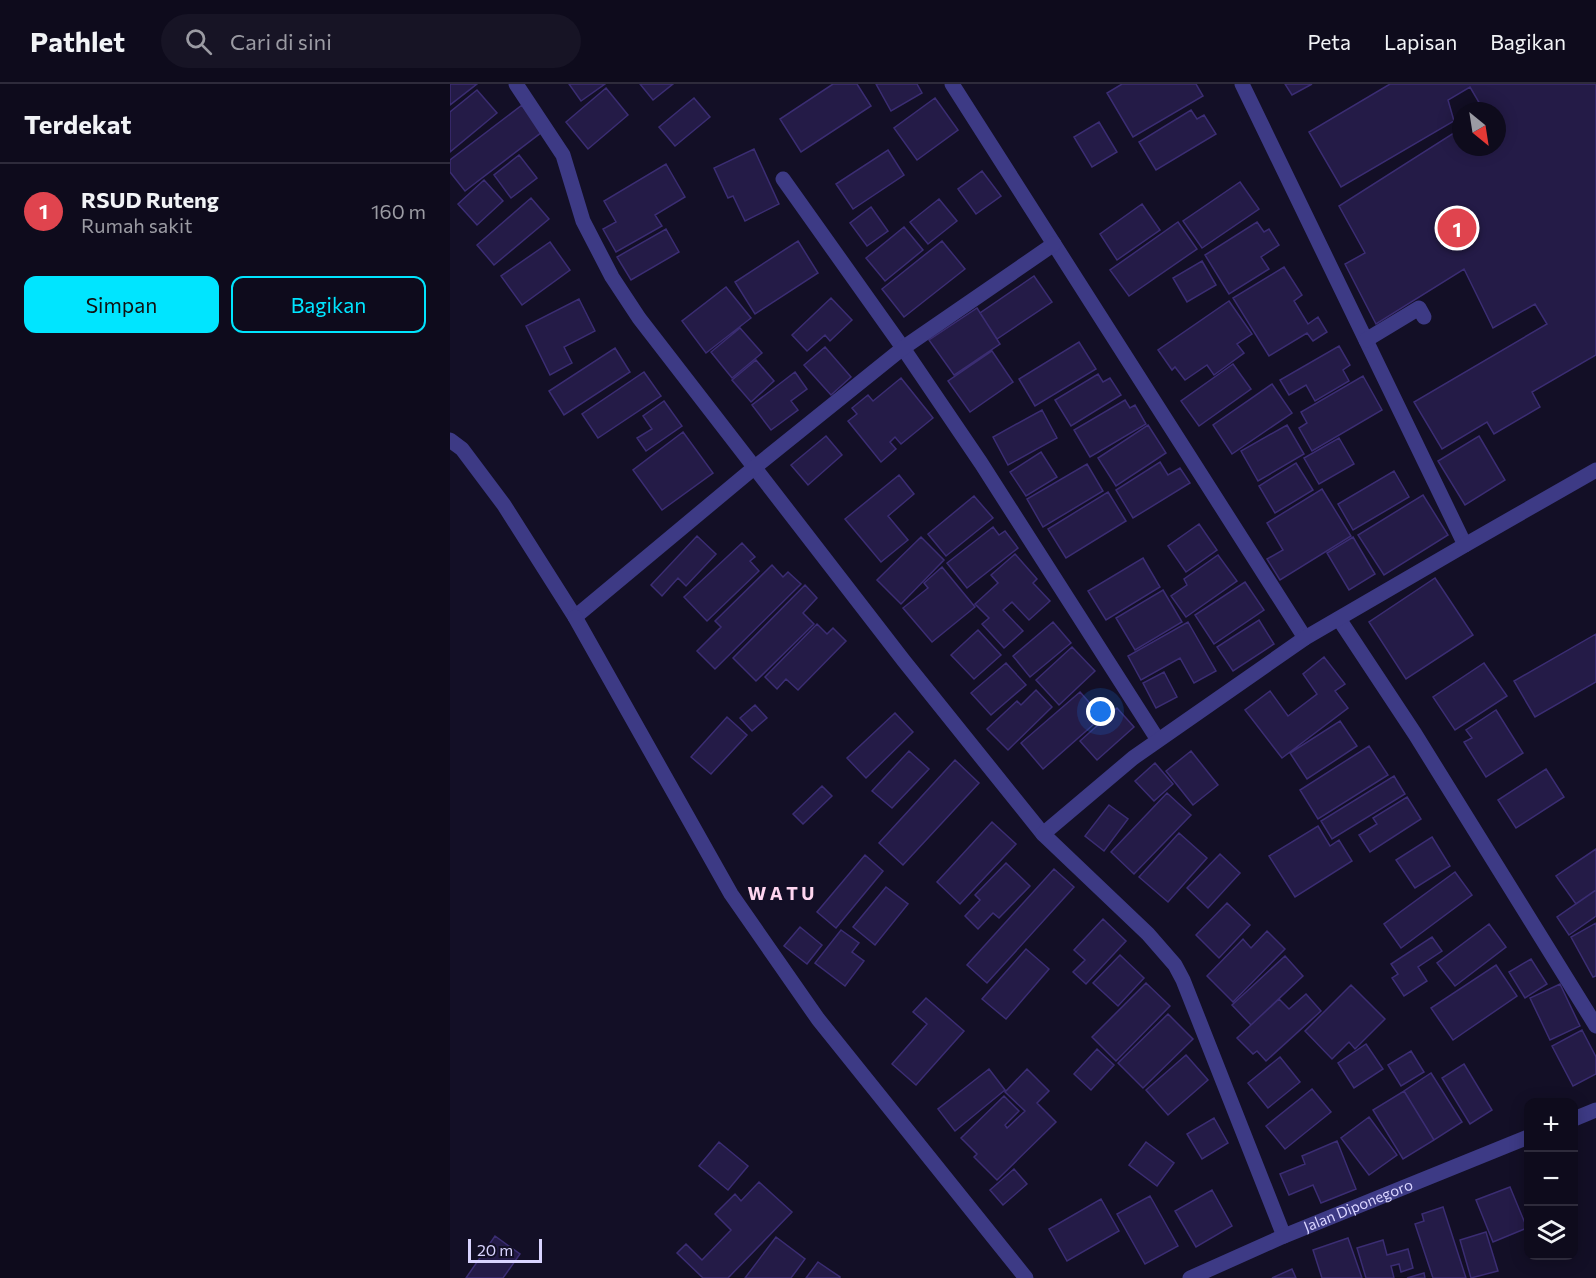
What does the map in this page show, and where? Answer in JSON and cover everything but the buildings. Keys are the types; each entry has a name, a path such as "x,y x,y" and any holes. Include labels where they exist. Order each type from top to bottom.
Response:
{"street":[{"path":"516,84 563,155 583,221 612,277 639,318 904,662 1043,834 1148,934 1175,965 1183,980 1284,1236"},
{"path":"952,84 1305,638"},
{"path":"1242,84 1465,544"},
{"path":"783,179 981,463 1158,740"},
{"path":"575,617 755,467 903,348 1054,244"},
{"path":"1366,340 1419,308 1424,317"},
{"path":"450,440 462,449 504,505 575,617 731,894 818,1019 1026,1278"},
{"path":"1043,834 1133,758 1305,638 1596,470"},
{"path":"1339,620 1415,734 1596,1026"},
{"path":"1578,1117 1596,1110"},
{"name":"Jalan Diponegoro","path":"1190,1278 1284,1236 1524,1139"}],"place":[{"name":"RSUD Ruteng","path":"1457,228"}],"district":[{"name":"W A T U","path":"781,894"}]}
